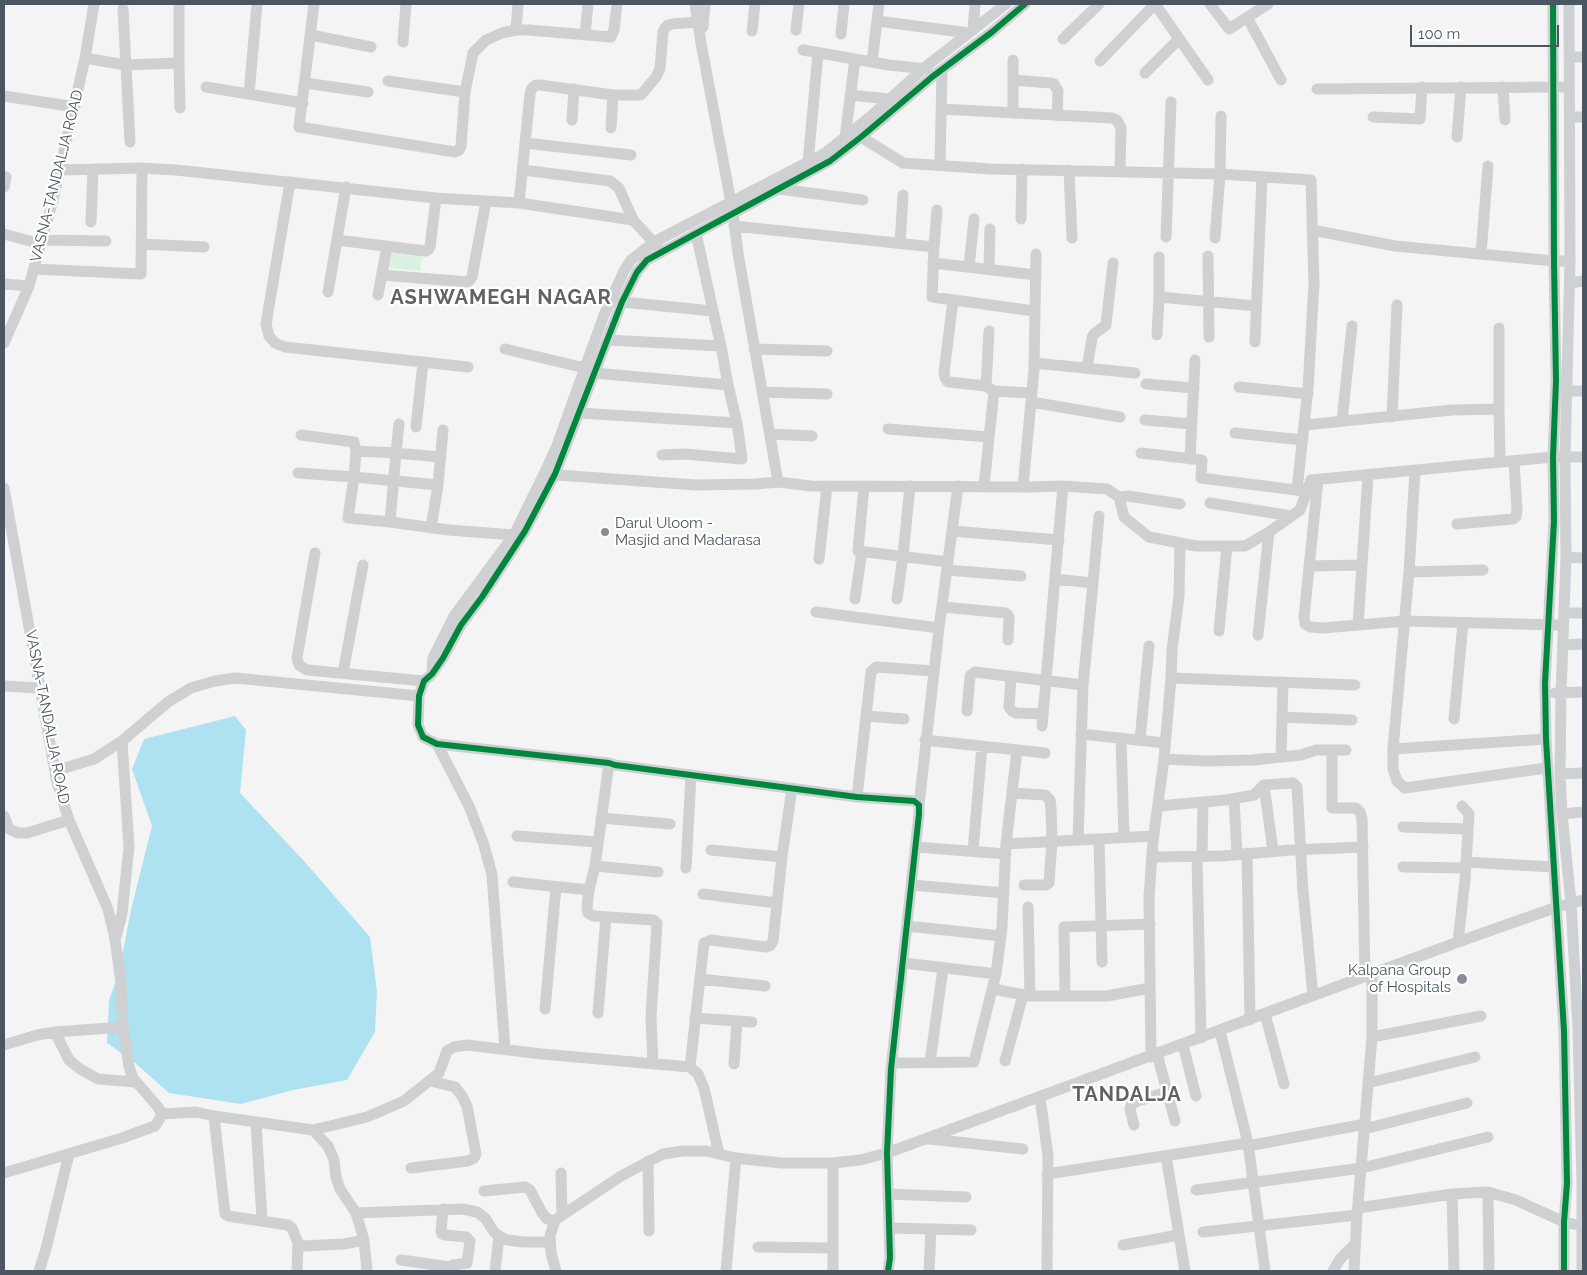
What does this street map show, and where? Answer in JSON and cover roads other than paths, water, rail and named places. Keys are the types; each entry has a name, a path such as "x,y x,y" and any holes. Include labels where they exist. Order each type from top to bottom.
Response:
{"street":[{"name":"VASNA-TANDALJA ROAD","path":"4,343 9,316 28,286 34,269 61,170 85,58 94,4"},
{"path":"178,4 180,108"},
{"path":"249,94 257,4"},
{"path":"314,4 300,127 455,152 461,146 465,92 473,53 486,40 502,33 516,30 610,37 614,30 617,4"},
{"path":"403,42 406,4"},
{"path":"516,30 518,4"},
{"path":"584,35 588,4"},
{"path":"695,4 778,482"},
{"path":"701,43 705,4"},
{"path":"752,31 755,4"},
{"path":"796,30 799,4"},
{"path":"841,34 844,4"},
{"path":"872,62 879,4"},
{"path":"971,31 975,4"},
{"path":"919,805 914,801 857,797 609,763 437,744 422,737 418,725 420,696 434,658 454,616 514,534 549,474 580,414 589,370 604,315 624,271 637,254 654,242 779,189 811,167 924,68 1006,4"},
{"path":"428,678 443,658 461,625 482,597 525,531 549,474 556,448 589,370 608,340 622,302 637,272 647,260 662,250 696,233 731,208 811,167 841,154 940,71 992,32 1025,4"},
{"path":"1063,39 1099,4"},
{"path":"1100,60 1155,4 1208,80"},
{"path":"1210,4 1229,29 1268,4"},
{"path":"1553,4 1556,381 1553,457 1554,521 1545,693 1546,768 1564,1030 1567,1183 1564,1222 1564,1271"},
{"path":"1569,4 1570,283 1565,457 1566,558 1560,774 1571,903 1581,1085 1582,1271"},
{"path":"123,9 130,142"},
{"path":"1247,17 1281,80"},
{"path":"877,21 971,31"},
{"path":"519,203 532,88 540,85 613,95 641,94 660,70 663,32 665,28 672,24 698,22"},
{"path":"311,35 371,47"},
{"path":"1145,73 1179,39"},
{"path":"803,50 940,71"},
{"path":"811,167 818,53"},
{"path":"1570,57 1583,57"},
{"path":"85,58 126,65 179,63"},
{"path":"845,138 854,59"},
{"path":"1013,60 1013,113"},
{"path":"940,71 940,165"},
{"path":"1013,80 1054,84 1058,91 1057,116"},
{"path":"388,81 465,92"},
{"path":"306,83 368,92"},
{"path":"206,87 303,103"},
{"path":"1457,138 1461,87"},
{"path":"1373,117 1420,119 1422,88"},
{"path":"1503,88 1505,120"},
{"path":"1317,89 1570,88"},
{"path":"572,120 574,89"},
{"path":"610,128 613,95"},
{"path":"4,96 75,107"},
{"path":"850,96 889,100"},
{"path":"1166,237 1171,102"},
{"path":"941,109 1112,118 1117,120 1121,128 1120,172"},
{"path":"1215,238 1220,174 1221,116"},
{"path":"1570,117 1583,117"},
{"path":"862,137 903,163 1022,169 1220,174 1311,180 1314,284 1300,510 1270,532 1245,546 1196,546 1149,537 1124,517 1119,497"},
{"path":"525,143 631,154"},
{"path":"1480,254 1488,166"},
{"path":"61,170 142,168 206,172 436,198 519,203 633,220"},
{"path":"34,269 141,274 142,168"},
{"path":"91,222 94,169"},
{"path":"1021,219 1022,169"},
{"path":"523,170 610,181 619,188 633,220 662,250"},
{"path":"1069,170 1072,238"},
{"path":"1254,342 1262,178"},
{"path":"290,182 266,324 269,336 274,343 285,347 468,367"},
{"path":"328,292 346,187"},
{"path":"779,189 863,200"},
{"path":"900,243 903,195"},
{"path":"337,240 428,250 430,247 436,198"},
{"path":"382,275 468,282 472,277 486,201"},
{"path":"937,210 932,297 1034,311"},
{"path":"969,267 974,219"},
{"path":"734,226 934,247"},
{"path":"990,229 990,269"},
{"path":"1312,230 1395,246 1570,261"},
{"path":"662,455 684,454 742,459 737,423 696,233"},
{"path":"4,234 41,242 106,241"},
{"path":"141,244 204,247"},
{"path":"378,295 386,246"},
{"path":"1023,487 1034,363 1036,254"},
{"path":"1208,256 1209,337"},
{"path":"1157,335 1159,257"},
{"path":"933,263 1036,275"},
{"path":"1087,368 1092,338 1094,334 1105,328 1106,325 1113,263"},
{"path":"1570,283 1583,281"},
{"path":"4,284 28,286"},
{"path":"1158,297 1256,306"},
{"path":"953,300 944,373 945,378 951,383 990,389 1120,417"},
{"path":"622,302 713,310"},
{"path":"1392,417 1397,305"},
{"path":"1342,421 1352,326"},
{"path":"1499,328 1500,462"},
{"path":"984,486 989,437 989,331"},
{"path":"608,340 721,346"},
{"path":"505,348 589,370 728,385"},
{"path":"754,348 827,351"},
{"path":"1190,459 1195,360"},
{"path":"416,427 423,363"},
{"path":"1034,363 1135,373"},
{"path":"1146,384 1194,388"},
{"path":"1239,387 1308,394"},
{"path":"1567,391 1583,391"},
{"path":"762,392 828,394"},
{"path":"1305,424 1452,410 1499,409"},
{"path":"580,414 737,423"},
{"path":"1145,420 1192,424"},
{"path":"390,522 399,424"},
{"path":"888,429 989,437"},
{"path":"431,528 438,486 443,430"},
{"path":"1235,433 1303,440"},
{"path":"770,434 812,436"},
{"path":"301,435 354,442 356,451 354,477 348,518 431,528 514,534"},
{"path":"356,451 440,457"},
{"path":"1141,453 1202,460 1201,478 1302,491"},
{"path":"1302,491 1311,480 1553,457 1583,457"},
{"path":"1457,524 1512,519 1516,517 1514,461"},
{"path":"1415,471 1409,572 1393,749 1393,769 1397,781 1404,788 1546,768"},
{"path":"298,473 438,486"},
{"path":"549,474 696,485 778,482 811,486 1063,486 1107,489 1119,497 1128,496 1180,504"},
{"path":"1358,625 1368,475"},
{"path":"1318,480 1304,617 1305,624 1311,627 1405,622 1549,624 1583,613"},
{"path":"819,559 827,486"},
{"path":"864,486 858,551 903,556 948,566 1021,576"},
{"path":"897,599 910,486"},
{"path":"888,1271 890,1258 887,1153 892,1063 920,814 919,805 925,740 958,486"},
{"path":"1042,726 1063,486"},
{"name":"VASNA-TANDALJA ROAD","path":"4,488 55,771 69,820 108,909 115,939 121,983 123,1027 129,1067 133,1078 162,1114"},
{"path":"1210,503 1292,516"},
{"path":"1078,840 1083,685 1099,516"},
{"path":"952,531 1059,540"},
{"path":"1258,635 1270,532"},
{"path":"1175,1122 1154,1055 1150,988 1149,897 1153,836 1164,759 1172,650 1179,596 1180,543"},
{"path":"1218,631 1227,546"},
{"path":"855,599 862,551"},
{"path":"315,553 297,658 299,665 307,670 428,678"},
{"path":"1566,558 1583,558"},
{"path":"343,673 363,565"},
{"path":"1309,566 1362,565"},
{"path":"1409,572 1483,570"},
{"path":"1055,578 1093,583"},
{"path":"943,608 1006,613 1009,617 1008,640"},
{"path":"816,612 939,628"},
{"path":"1454,718 1463,623"},
{"path":"1563,645 1583,644"},
{"path":"1140,740 1149,646"},
{"path":"857,797 871,672 876,667 934,671"},
{"path":"967,712 970,676 975,672 1083,685"},
{"path":"1012,676 1009,707 1012,711 1016,713 1043,714"},
{"path":"55,771 94,759 122,741 168,702 191,688 215,681 235,678 420,696"},
{"path":"1171,678 1355,685"},
{"path":"1281,757 1283,682"},
{"path":"4,686 40,688"},
{"path":"1545,693 1583,692"},
{"path":"867,716 904,719"},
{"path":"1282,717 1352,720"},
{"path":"1081,734 1165,743"},
{"path":"1121,738 1124,838"},
{"path":"1393,749 1546,739"},
{"path":"925,740 1045,753"},
{"path":"115,939 122,914 130,847 122,741"},
{"path":"437,744 469,806 484,846 492,875 505,1050"},
{"path":"973,851 982,746"},
{"path":"892,1063 974,1062 996,974 1001,936 1006,849 1017,750"},
{"path":"1164,759 1204,761 1253,760 1301,755 1316,750 1346,750"},
{"path":"1332,750 1332,808 1356,808 1360,812 1362,819 1372,1037 1357,1212 1354,1271"},
{"path":"609,763 595,866 589,890 588,914 653,920 656,923 651,1017 654,1064"},
{"path":"1560,774 1583,773"},
{"path":"686,868 691,775"},
{"path":"1158,806 1254,795 1264,785 1293,783 1297,787 1313,996"},
{"path":"1264,785 1273,851"},
{"path":"690,1067 703,946 708,940 766,947 770,946 773,941 792,788"},
{"path":"1012,793 1045,795 1050,800 1052,808 1049,883 1046,885 1024,885"},
{"path":"1234,798 1242,854 1250,1020"},
{"path":"1201,1038 1200,856 1203,802"},
{"path":"1458,942 1469,814 1462,806"},
{"path":"1562,814 1583,812"},
{"path":"4,816 9,829 18,833"},
{"path":"601,818 670,824"},
{"path":"4,834 27,833 69,820"},
{"path":"1403,826 1468,829"},
{"path":"516,836 598,842"},
{"path":"916,847 973,851 1006,849 1052,842 1153,836"},
{"path":"1100,839 1102,962"},
{"path":"1152,857 1363,847"},
{"path":"711,850 782,857"},
{"path":"1403,867 1466,865 1553,867"},
{"path":"595,866 658,872"},
{"path":"512,882 589,890"},
{"path":"912,885 1004,893"},
{"path":"545,1009 556,886"},
{"path":"703,894 777,903"},
{"path":"484,1191 524,1187 530,1190 546,1218 558,1219 622,1176 663,1154 683,1151 706,1151 736,1158 781,1163 833,1163 860,1160 887,1153 1458,942 1557,907 1583,900"},
{"path":"1005,1061 1027,995 1028,907"},
{"path":"598,1013 606,917"},
{"path":"1065,996 1064,927 1150,924"},
{"path":"908,926 1001,936"},
{"path":"904,963 996,974"},
{"path":"930,1062 944,968"},
{"path":"700,979 765,986"},
{"path":"993,989 1027,995 1107,996 1150,988"},
{"path":"1265,1014 1284,1084"},
{"path":"1372,1037 1481,1016"},
{"path":"696,1018 752,1022"},
{"path":"734,1064 737,1021"},
{"path":"4,1045 37,1035 55,1032 123,1027"},
{"path":"1220,1031 1248,1145 1265,1271"},
{"path":"55,1032 69,1060 80,1069 98,1079 136,1082"},
{"path":"4,1173 155,1126 162,1114 196,1112 313,1130 367,1117 404,1101 435,1077 447,1051 454,1047 468,1045 690,1067 698,1074 704,1088 719,1154"},
{"path":"1183,1045 1196,1096"},
{"path":"1368,1084 1475,1057"},
{"path":"411,1168 468,1161 474,1158 476,1154 467,1106 462,1096 455,1087 435,1077"},
{"path":"1134,1125 1130,1109 1131,1105 1167,1092"},
{"path":"1040,1097 1048,1156 1046,1271"},
{"path":"1047,1174 1365,1126 1467,1102"},
{"path":"214,1116 225,1214 288,1225 292,1228 298,1243 297,1271"},
{"path":"256,1122 262,1220"},
{"path":"313,1130 328,1146 334,1160 340,1189 356,1213 364,1240 367,1271"},
{"path":"1196,1190 1362,1168 1488,1137"},
{"path":"925,1139 1023,1149"},
{"path":"39,1271 69,1154"},
{"path":"1166,1156 1185,1271"},
{"path":"726,1271 736,1158"},
{"path":"648,1161 648,1231"},
{"path":"833,1163 833,1271"},
{"path":"556,1271 551,1253 550,1236 558,1219 561,1173"},
{"path":"1488,1192 1489,1271"},
{"path":"1203,1232 1259,1227 1357,1212 1452,1194 1488,1192 1516,1200 1564,1222 1582,1226"},
{"path":"888,1194 966,1197"},
{"path":"1452,1194 1454,1271"},
{"path":"400,1260 449,1269 453,1265 467,1263 470,1241 466,1237 442,1234 443,1209"},
{"path":"356,1213 463,1209 477,1212 485,1218 499,1236 506,1240 550,1242"},
{"path":"889,1228 971,1230"},
{"path":"929,1271 931,1229"},
{"path":"1123,1245 1179,1235"},
{"path":"496,1271 499,1236"},
{"path":"298,1243 303,1246 344,1244 364,1240"},
{"path":"1333,1271 1340,1259 1355,1244"},
{"path":"758,1247 833,1248"}],"water":[{"path":"235,716 246,730 240,793 304,861 370,937 377,991 375,1032 347,1080 293,1090 241,1104 169,1093 134,1062 107,1043 109,1000 119,972 131,910 152,826 132,769 144,739"}],"place":[{"name":"Darul Uloom - Masjid and Madarasa","path":"605,532"},
{"name":"Kalpana Group of Hospitals","path":"1462,979"}],"district":[{"name":"ASHWAMEGH NAGAR","path":"501,298"},
{"name":"TANDALJA","path":"1127,1095"}]}
